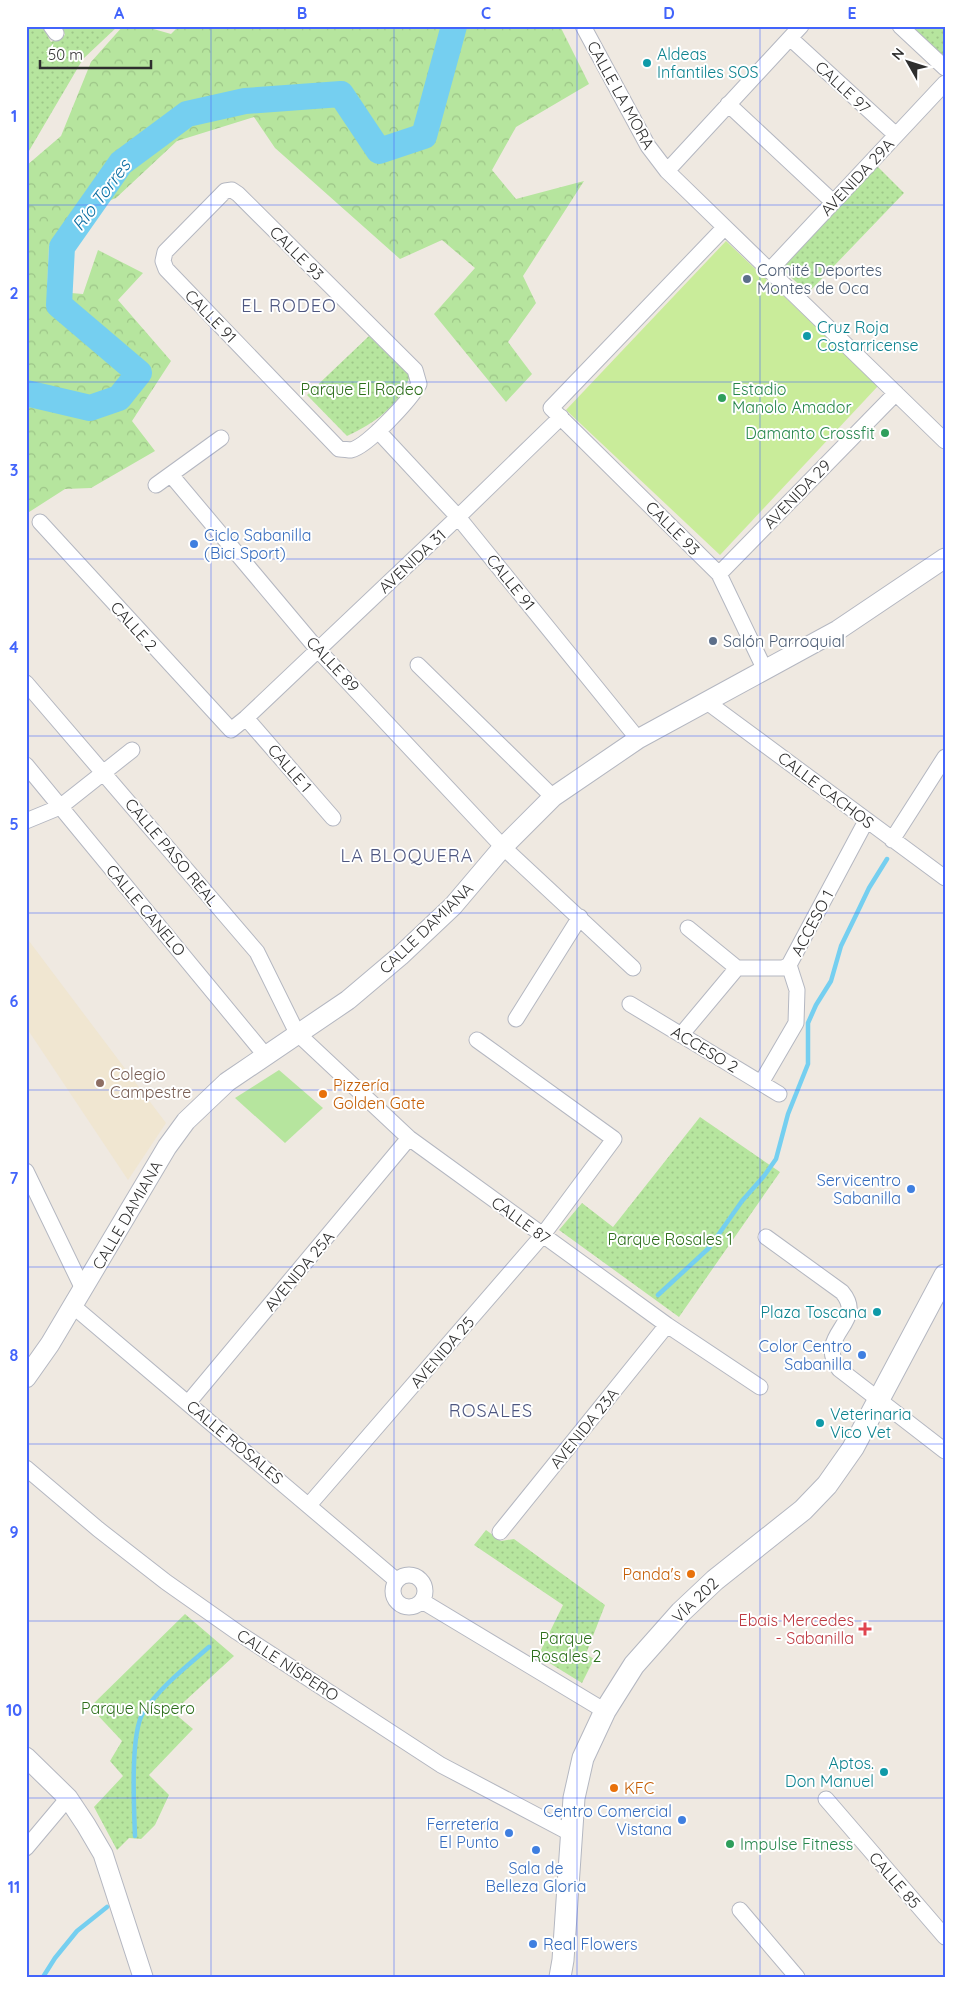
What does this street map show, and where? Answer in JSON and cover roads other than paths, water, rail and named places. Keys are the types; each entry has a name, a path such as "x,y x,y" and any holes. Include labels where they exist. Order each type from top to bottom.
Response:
{"main road":[{"name":"VÍA 202","path":"560,1977 574,1798 583,1758 605,1711 634,1665 681,1612 715,1580 803,1510 827,1485 853,1448 945,1275"}],"street":[{"name":"CALLE LA MORA","path":"583,26 648,146 667,171 945,442"},
{"path":"667,171 801,26"},
{"path":"900,26 945,68"},
{"name":"CALLE 97","path":"790,38 896,135"},
{"name":"AVENIDA 29A","path":"769,271 945,83"},
{"path":"728,104 833,202"},
{"name":"CALLE 93","path":"166,269 163,261 165,252 225,191 232,190 238,194 415,370 419,384 414,393 378,431"},
{"name":"AVENIDA 31","path":"228,730 234,729 246,718 458,517 556,413 724,228"},
{"name":"CALLE 91","path":"166,269 339,449 351,450 378,431 458,517 638,740"},
{"name":"AVENIDA 29","path":"719,574 896,393"},
{"name":"CALLE 93","path":"556,413 719,574 765,670"},
{"path":"156,485 221,438"},
{"name":"CALLE 89","path":"171,475 318,650 504,846"},
{"name":"CALLE 2","path":"40,522 228,730"},
{"name":"CALLE DAMIANA","path":"26,1378 50,1344 150,1174 186,1121 227,1082 348,1000 400,956 453,906 504,846 553,797 638,740 838,630 945,558"},
{"path":"418,664 553,797"},
{"name":"CALLE PASO REAL","path":"26,682 259,955 297,1033"},
{"name":"CALLE CACHOS","path":"707,702 945,878"},
{"name":"CALLE 1","path":"246,718 333,818"},
{"path":"26,821 60,807 132,750"},
{"path":"892,840 945,757"},
{"name":"CALLE CANELO","path":"26,765 265,1055"},
{"name":"ACCESO 1","path":"760,1083 796,1022 797,990 790,965 866,821"},
{"path":"504,846 634,968"},
{"path":"516,1019 580,917"},
{"path":"688,928 737,968 773,969 790,965"},
{"path":"681,1035 737,968"},
{"name":"ACCESO 2","path":"630,1004 779,1094"},
{"name":"CALLE 87","path":"297,1033 409,1138 542,1236 760,1387"},
{"name":"AVENIDA 25","path":"309,1505 542,1236 614,1139 477,1040"},
{"name":"AVENIDA 25A","path":"188,1403 409,1138"},
{"path":"26,1171 83,1289"},
{"path":"766,1237 842,1292 847,1298 850,1307 848,1315 831,1349 833,1360 839,1369 945,1451"},
{"name":"CALLE ROSALES","path":"73,1306 396,1580"},
{"name":"AVENIDA 23A","path":"500,1532 668,1325"},
{"name":"CALLE NÍSPERO","path":"26,1468 98,1529 166,1582 237,1632 441,1764 570,1833"},
{"path":"406,1575 417,1576 425,1590 422,1601 414,1607 408,1608 398,1604 392,1590 396,1580 406,1575"},
{"path":"422,1601 605,1711"},
{"path":"26,1757 68,1798 103,1854 144,1977"},
{"path":"26,1848 68,1798"},
{"name":"CALLE 85","path":"826,1799 945,1937"},
{"path":"740,1910 797,1977"}],"waterway":[{"name":"Río Torres","path":"26,393 90,408 119,398 139,373 59,305 62,247 121,163 187,114 245,101 341,94 379,151 424,136 454,26"},
{"path":"658,1295 709,1248 742,1201 776,1159 788,1114 808,1064 808,1023 816,1005 831,981 841,946 869,888 887,859"},
{"path":"135,1836 134,1754 139,1723 143,1713 157,1695 209,1647"},
{"path":"43,1977 55,1958 77,1931 107,1907"}],"place":[{"name":"Aldeas Infantiles SOS","path":"647,63"},
{"name":"Comité Deportes Montes de Oca","path":"747,279"},
{"name":"Cruz Roja Costarricense","path":"807,336"},
{"name":"Estadio Manolo Amador","path":"722,398"},
{"name":"Damanto Crossfit","path":"885,433"},
{"name":"Ciclo Sabanilla (Bici Sport)","path":"194,544"},
{"name":"Salón Parroquial","path":"713,641"},
{"name":"Colegio Campestre","path":"100,1083"},
{"name":"Pizzería Golden Gate","path":"323,1094"},
{"name":"Servicentro Sabanilla","path":"911,1189"},
{"name":"Plaza Toscana","path":"877,1312"},
{"name":"Color Centro Sabanilla","path":"862,1355"},
{"name":"Veterinaria Vico Vet","path":"820,1423"},
{"name":"Panda's","path":"691,1574"},
{"name":"Ebais Mercedes - Sabanilla","path":"865,1629"},
{"name":"Aptos. Don Manuel","path":"884,1772"},
{"name":"KFC","path":"614,1788"},
{"name":"Centro Comercial Vistana","path":"682,1820"},
{"name":"Ferretería El Punto","path":"509,1833"},
{"name":"Impulse Fitness","path":"730,1844"},
{"name":"Sala de Belleza Gloria","path":"536,1850"},
{"name":"Real Flowers","path":"533,1944"}],"district":[{"name":"EL RODEO","path":"289,305"},
{"name":"LA BLOQUERA","path":"407,855"},
{"name":"ROSALES","path":"491,1410"}],"park label":[{"name":"Parque El Rodeo","path":"362,389"},
{"name":"Parque Rosales 1","path":"670,1239"},
{"name":"Parque Rosales 2","path":"566,1647"},
{"name":"Parque Níspero","path":"138,1708"}]}
